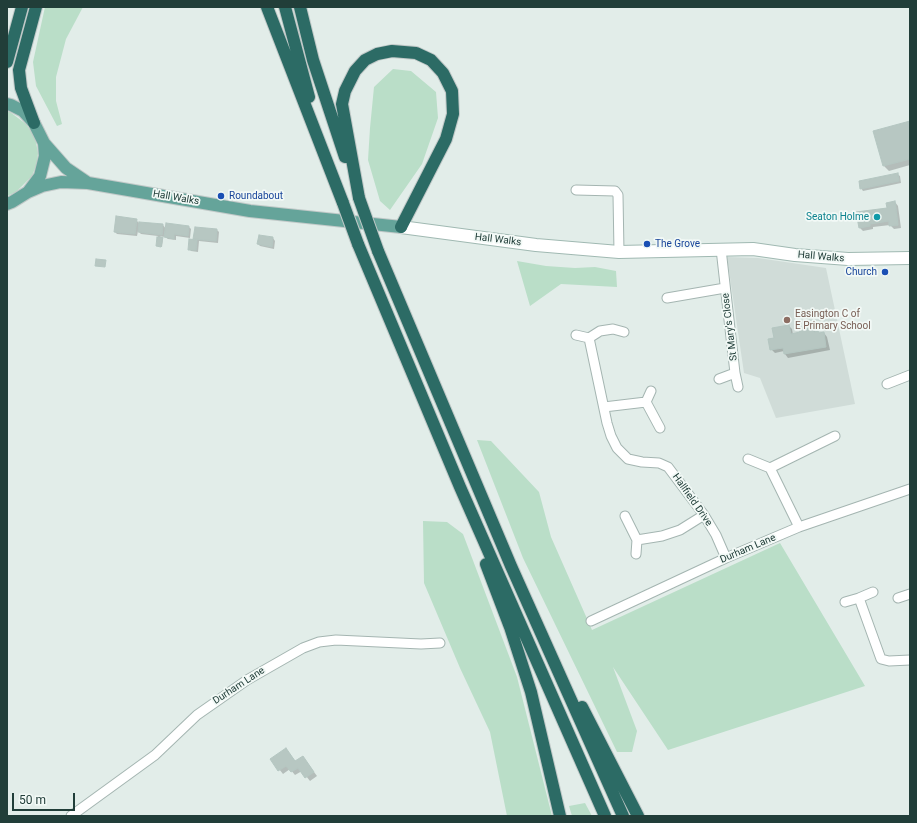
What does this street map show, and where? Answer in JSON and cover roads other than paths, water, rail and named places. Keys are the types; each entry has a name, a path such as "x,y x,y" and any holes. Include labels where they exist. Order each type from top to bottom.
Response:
{"highway":[{"path":"7,62 22,7"},
{"path":"34,122 21,88 19,70 36,7"},
{"path":"267,7 358,244 460,487 606,816"},
{"path":"285,7 308,94 343,203"},
{"path":"300,7 313,60 378,251 511,566 623,816"},
{"path":"359,198 342,104 345,91 354,71 365,60 377,54 392,51 416,53 431,60 443,72 452,90 453,114 446,139 400,227"},
{"path":"460,487 492,582 510,627 531,692 560,816"},
{"path":"511,566 638,816"}],"main road":[{"path":"7,104 24,111 34,122 44,143 45,156 40,176 28,192 9,206"},
{"name":"Hall Walks","path":"44,143 66,168 88,183"},
{"name":"Hall Walks","path":"28,192 42,186 61,182 88,183 250,211 400,227 536,245 619,252 754,249 795,255 848,259 910,258"}],"street":[{"path":"576,190 614,191 618,195 619,252"},
{"name":"St Mary's Close","path":"719,379 735,374 721,249"},
{"name":"St Mary's Close","path":"667,298 725,288"},
{"path":"576,335 589,338 600,331 613,329 624,332"},
{"name":"Hallfield Drive","path":"589,338 611,436 617,448 628,458 642,462 659,463 668,467 704,515 716,535 726,558"},
{"path":"735,374 738,387"},
{"path":"887,384 910,375"},
{"path":"650,391 646,402 660,428"},
{"path":"604,407 646,402"},
{"path":"770,468 835,436"},
{"path":"748,459 770,468 799,527"},
{"name":"Durham Lane","path":"591,621 726,558 799,527 910,489"},
{"path":"637,540 662,536 680,530 704,515"},
{"path":"625,516 637,540 636,554"},
{"path":"845,602 873,592"},
{"path":"898,598 910,594"},
{"path":"859,598 881,659 889,661 910,660"},
{"name":"Durham Lane","path":"71,816 156,755 197,714 247,680 303,648 319,642 336,640 421,644 440,643"}],"place":[{"name":"Roundabout","path":"221,196"},
{"name":"Seaton Holme","path":"877,217"},
{"name":"The Grove","path":"647,244"},
{"name":"Church","path":"885,272"},
{"name":"Easington C of E Primary School","path":"787,320"}]}
